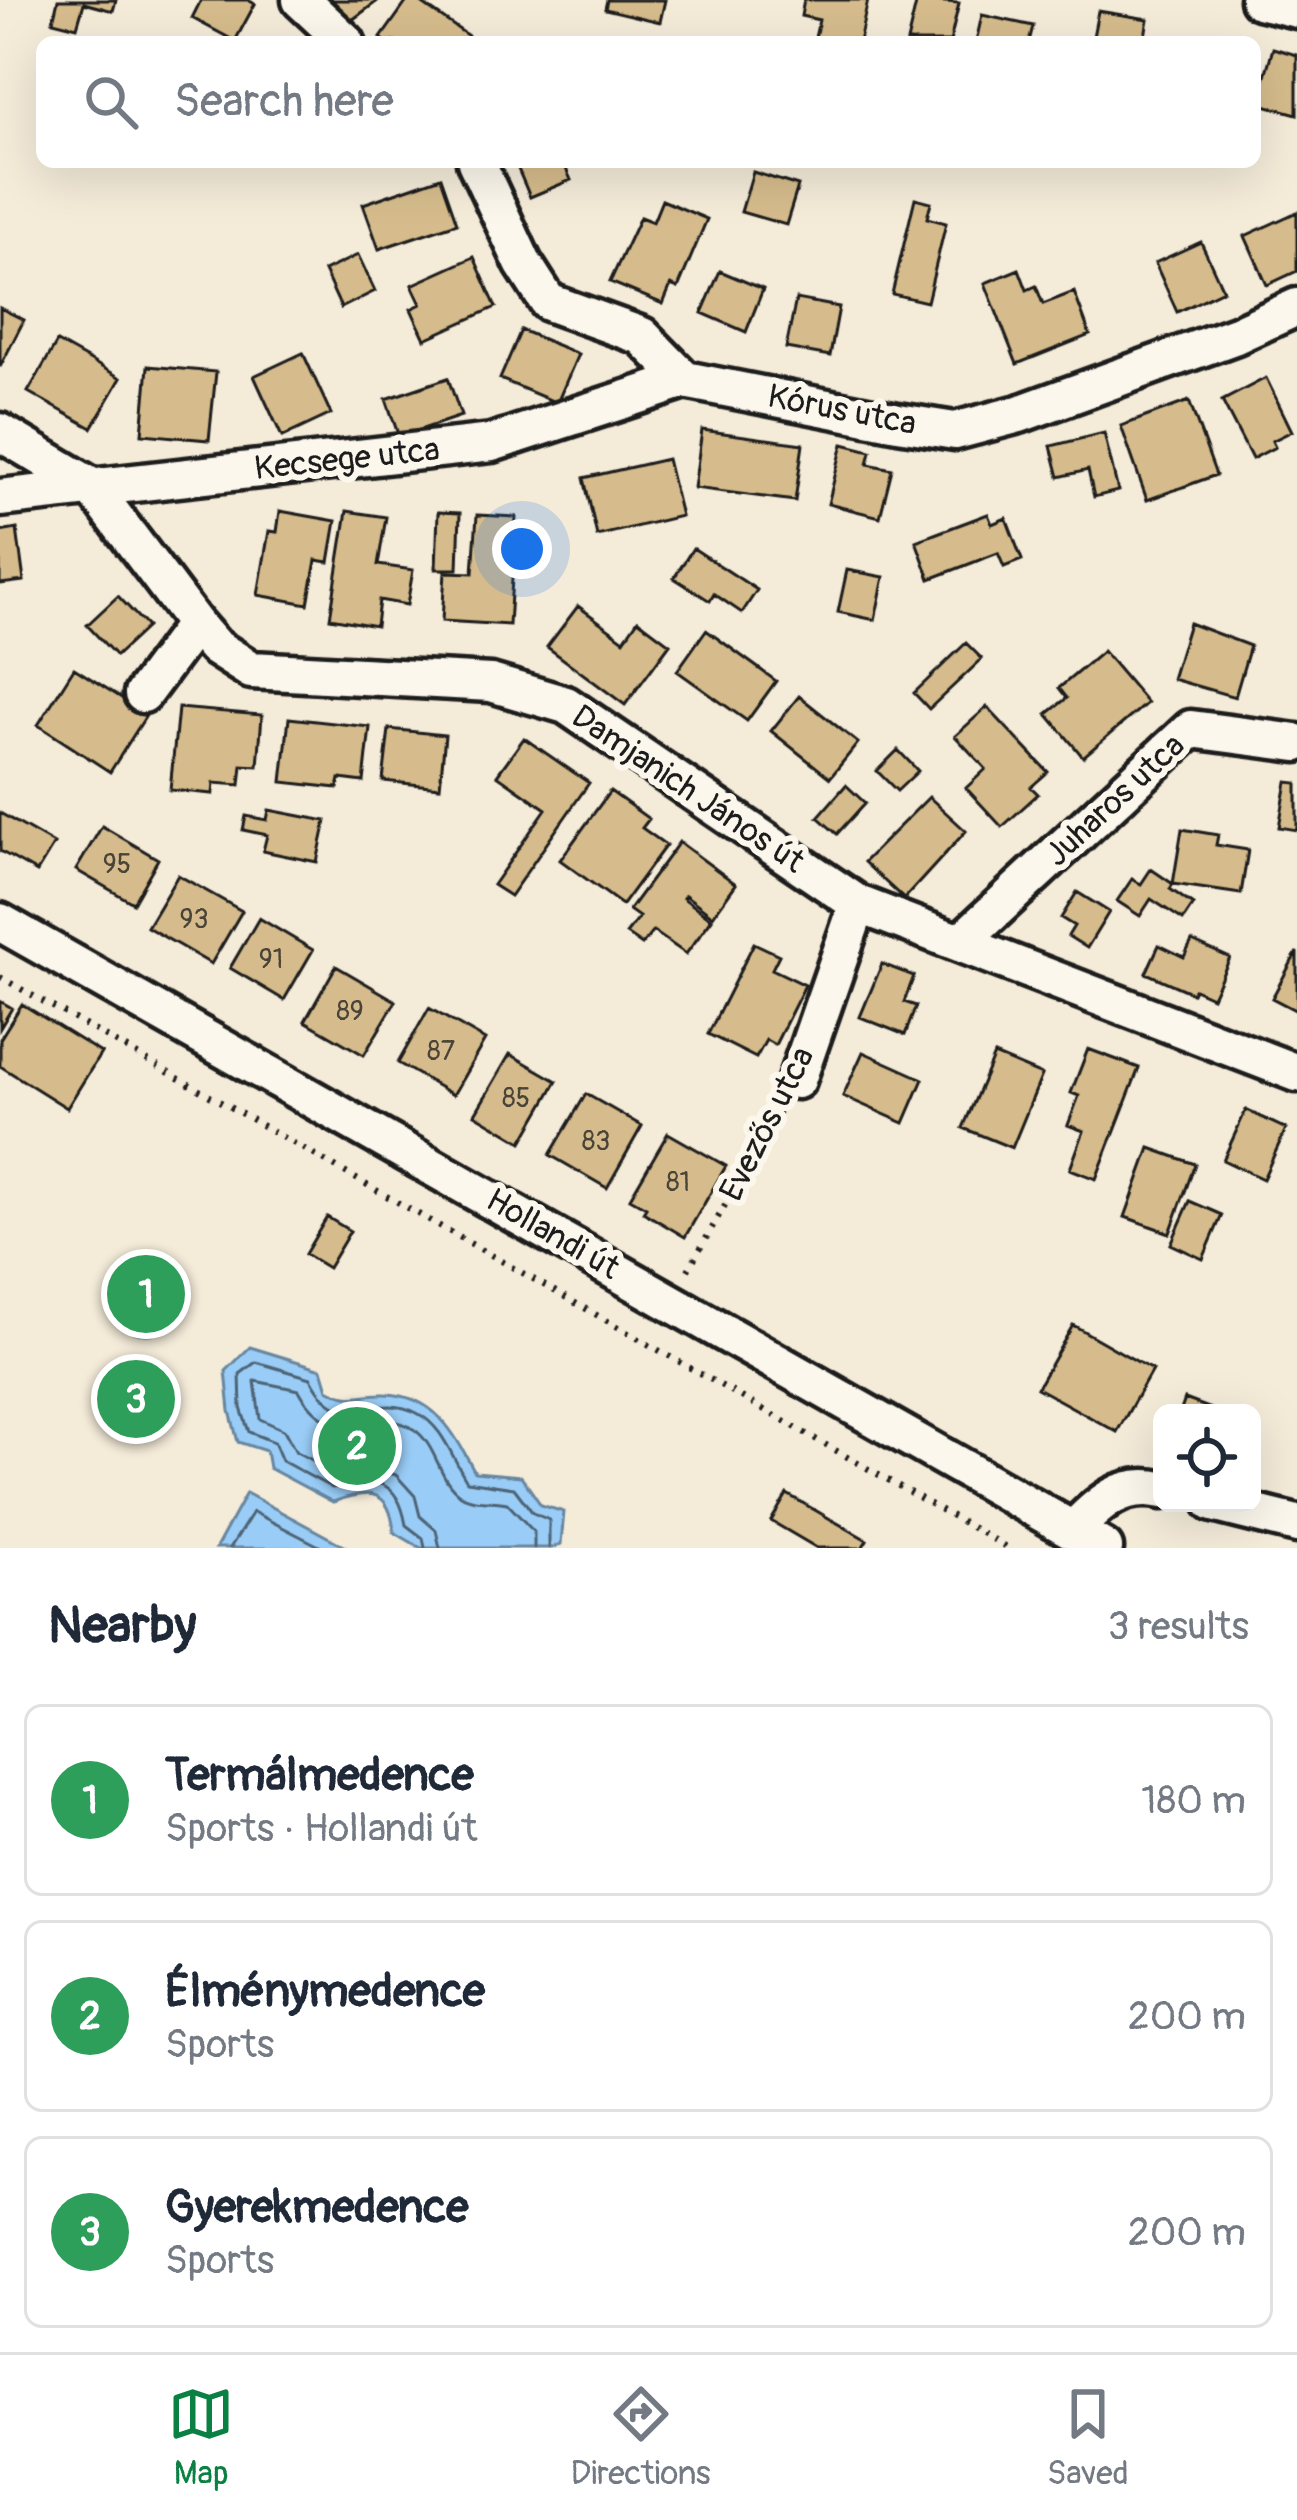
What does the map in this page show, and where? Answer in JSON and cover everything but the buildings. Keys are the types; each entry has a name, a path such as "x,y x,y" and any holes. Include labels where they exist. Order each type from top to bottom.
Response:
{"street":[{"path":"301,0 340,36"},
{"path":"1259,0 1297,9"},
{"path":"479,168 523,263 548,302 642,336 685,380"},
{"name":"Kórus utca","path":"685,380 956,431 1019,415 1236,335 1297,307"},
{"name":"Kecsege utca","path":"0,498 492,443 685,380"},
{"name":"Damjanich János út","path":"0,432 92,487 195,624 215,646 250,670 491,683 566,705 858,904 1297,1072"},
{"path":"143,694 195,624"},
{"name":"Juharos utca","path":"960,943 1192,729 1297,742"},
{"name":"Evezős utca","path":"797,1080 858,904"},
{"name":"Hollandi út","path":"0,922 1089,1539"},
{"path":"1089,1539 1115,1492 1153,1489"},
{"path":"1249,1512 1297,1524"}],"path":[{"path":"0,977 1008,1548"},
{"name":"Evezős utca","path":"688,1270 797,1080"}],"water":[{"path":"146,1264 171,1274 181,1299 171,1324 146,1334 121,1324 111,1299 121,1274"},
{"path":"250,1347 322,1369 328,1389 337,1393 402,1396 430,1409 450,1430 475,1472 521,1476 541,1505 564,1512 561,1544 552,1548 421,1548 394,1532 388,1507 376,1496 357,1495 333,1502 269,1468 266,1451 238,1442 230,1411 226,1371"},
{"path":"136,1371 155,1379 163,1398 155,1417 136,1425 117,1417 109,1398 117,1379"},
{"path":"246,1493 348,1548 216,1548"}],"place":[{"name":"Termálmedence","path":"146,1294"},
{"name":"Gyerekmedence","path":"136,1399"},
{"name":"Élménymedence","path":"357,1446"}]}
